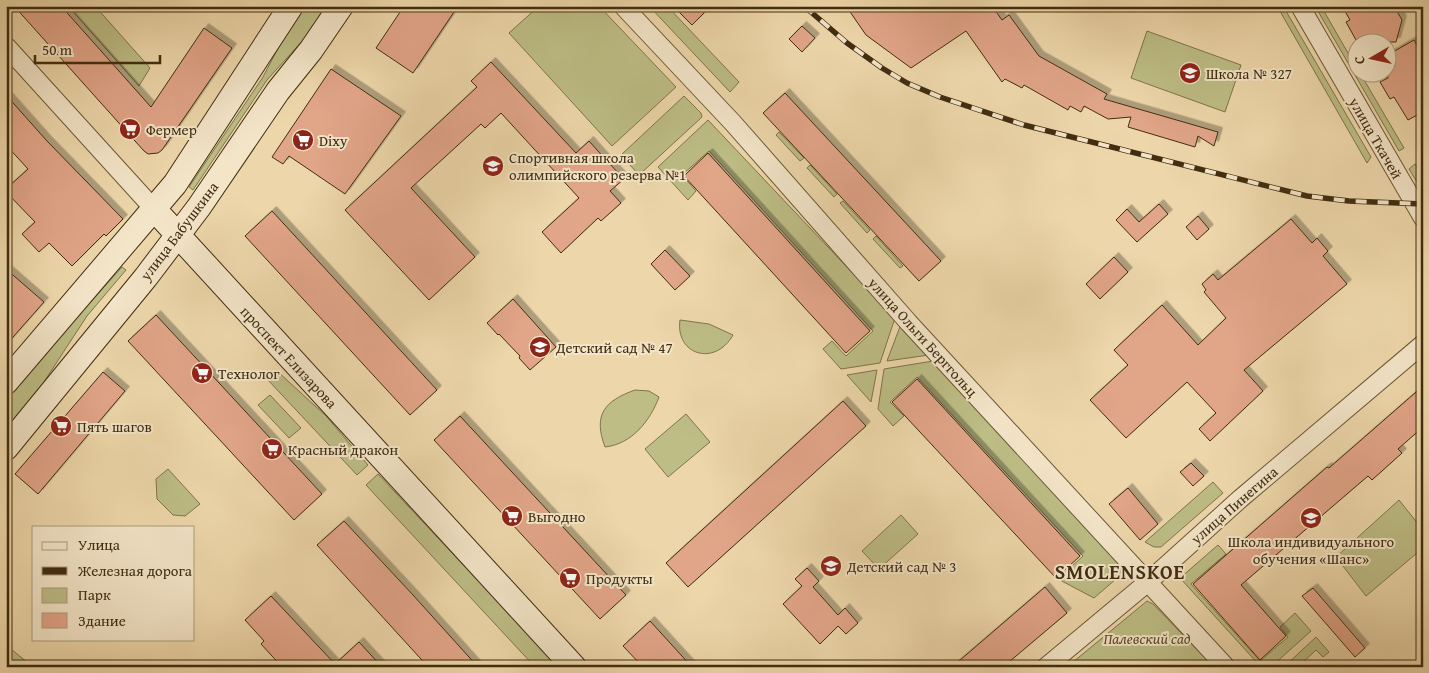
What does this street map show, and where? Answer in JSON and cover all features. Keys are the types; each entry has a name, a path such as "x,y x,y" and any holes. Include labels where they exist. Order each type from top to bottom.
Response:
{"street":[{"name":"улица Бабушкина","path":"6,382 175,184 291,6"},
{"name":"улица Бабушкина","path":"6,448 178,235 278,91 311,50 341,6"},
{"name":"улица Ольги Берггольц","path":"623,6 733,123 909,323 1226,667"},
{"name":"улица Ткачей","path":"1300,6 1423,218"},
{"name":"проспект Елизарова","path":"6,46 574,667"},
{"name":"улица Пинегина","path":"1046,667 1148,582 1240,499 1423,344"}],"green space":[{"path":"68,6 95,6 150,68 139,86"},
{"path":"300,6 329,6 314,28 267,80 193,190 189,187 263,77"},
{"path":"539,6 599,6 676,87 612,146 509,33"},
{"path":"649,6 667,6 739,82 730,92"},
{"path":"1277,6 1283,6 1371,157 1367,163"},
{"path":"1315,6 1321,6 1346,50 1346,60"},
{"path":"1147,31 1241,65 1225,112 1131,78"},
{"path":"1359,82 1365,82 1404,148 1399,151"},
{"path":"684,96 701,113 702,117 639,175 621,155"},
{"path":"708,120 895,318 880,363 841,369 823,349 832,341 846,356 873,331 709,151 682,175 696,191 688,200 658,167"},
{"path":"779,132 804,158 800,161 776,135"},
{"path":"1415,164 1423,177 1423,192 1409,169"},
{"path":"810,165 837,194 834,197 807,168"},
{"path":"843,201 870,230 867,233 840,203"},
{"path":"876,236 903,266 900,268 873,239"},
{"path":"122,267 126,270 87,316 21,417 6,434 6,397"},
{"path":"680,320 709,324 733,335 725,345 716,351 707,354 698,353 690,349 684,342 680,332"},
{"path":"901,324 929,355 887,361"},
{"path":"933,361 1124,569 1123,573 1094,598 1058,579 1083,556 917,377 890,402 904,416 893,426 878,409 884,369"},
{"path":"276,370 326,416 368,465 357,475 267,379"},
{"path":"877,370 871,402 847,375"},
{"path":"635,390 649,391 659,397 651,415 632,436 615,445 605,447 600,426 604,411 616,399"},
{"path":"270,395 301,428 289,438 258,405"},
{"path":"686,414 710,442 668,477 645,449"},
{"path":"168,469 200,504 185,516 173,515 157,499 156,479"},
{"path":"378,474 557,665 556,667 535,667 366,485"},
{"path":"1213,482 1223,493 1161,547 1154,547 1145,542"},
{"path":"1399,500 1423,530 1423,548 1366,596 1336,557"},
{"path":"901,515 918,534 879,569 862,551"},
{"path":"1218,545 1226,554 1191,584 1260,661 1288,637 1280,627 1295,613 1311,631 1271,667 1261,667 1180,578"},
{"name":"Палевский сад","path":"1147,601 1153,604 1214,667 1067,667"},
{"path":"1316,637 1329,652 1323,657 1316,650 1298,667 1284,667"},
{"path":"6,645 33,667 6,667"}],"building":[{"path":"14,6 61,6 151,107 204,28 232,48 162,150 158,153 148,154"},
{"path":"404,6 458,6 413,73 376,48"},
{"path":"673,6 711,6 692,25"},
{"path":"846,6 992,6 1002,20 1009,15 1039,56 1107,94 1104,99 1218,132 1214,146 1198,136 1195,147 1128,127 1131,117 1108,119 1084,106 1081,112 1070,106 1068,110 1024,85 1022,88 1005,79 1002,82 966,31 911,68 866,35"},
{"path":"1342,6 1394,6 1402,20 1396,42 1396,32 1352,32 1346,22 1350,20"},
{"path":"802,26 815,38 802,52 789,39"},
{"path":"1414,40 1423,56 1423,112 1408,120 1394,97 1390,99 1380,82 1396,82 1396,50"},
{"path":"491,62 576,153 589,141 624,179 610,191 621,203 601,221 598,218 561,253 542,232 579,198 501,113 485,128 481,124 411,188 475,257 429,300 345,210 477,87 471,81"},
{"path":"331,69 401,116 345,194 289,156 283,164 272,157"},
{"path":"785,93 941,261 919,281 763,113"},
{"path":"6,95 47,141 123,219 106,236 104,234 72,266 49,243 39,252 22,234 35,222 6,192 6,189 28,169 6,145"},
{"path":"708,153 870,331 846,353 684,176"},
{"path":"1159,204 1168,214 1137,242 1116,220 1127,209 1139,222"},
{"path":"272,211 437,390 410,415 245,236"},
{"path":"1198,216 1209,229 1197,240 1186,227"},
{"path":"1291,219 1312,243 1317,238 1328,251 1323,256 1347,284 1244,370 1263,391 1210,441 1199,429 1216,413 1187,382 1126,438 1090,400 1128,365 1114,350 1162,305 1198,345 1226,318 1204,292 1206,290 1202,284 1213,274 1218,280"},
{"path":"665,250 690,276 675,290 651,264"},
{"path":"1114,257 1128,272 1100,299 1086,284"},
{"path":"6,269 44,302 6,345"},
{"path":"513,299 556,347 530,370 519,358 520,356 487,323"},
{"path":"156,315 322,494 294,520 128,341"},
{"path":"103,372 125,391 38,494 15,474"},
{"path":"917,379 1080,556 1056,578 892,402"},
{"path":"1423,386 1423,427 1398,449 1402,453 1372,480 1368,476 1241,585 1286,636 1260,660 1193,584"},
{"path":"843,401 866,426 688,587 666,563"},
{"path":"460,416 626,595 600,619 434,440"},
{"path":"1191,463 1204,476 1193,486 1180,472"},
{"path":"1128,488 1158,524 1140,540 1109,504"},
{"path":"344,521 478,667 429,667 420,658 317,545"},
{"path":"807,568 819,581 813,587 838,615 845,608 858,623 846,634 838,626 820,644 783,604 802,586 795,579"},
{"path":"1045,587 1067,613 1003,667 952,667"},
{"path":"1313,588 1365,648 1355,657 1302,596"},
{"path":"271,596 335,664 359,642 382,667 282,667 261,644 264,641 245,620"},
{"path":"650,621 692,667 643,667 623,646"}],"railway":[{"path":"804,6 847,43 907,83 940,97 1024,125 1307,196 1349,201 1423,204"}],"place":[{"name":"Школа № 327","path":"1190,73"},
{"name":"Фермер","path":"130,129"},
{"name":"Dixy","path":"303,140"},
{"name":"Спортивная школа олимпийского резерва №1","path":"493,166"},
{"name":"Детский сад № 47","path":"540,347"},
{"name":"Технолог","path":"202,373"},
{"name":"Пять шагов","path":"61,426"},
{"name":"Красный дракон","path":"272,449"},
{"name":"Выгодно","path":"512,516"},
{"name":"Школа индивидуального обучения «Шанс»","path":"1311,518"},
{"name":"Детский сад № 3","path":"831,566"},
{"name":"Продукты","path":"570,578"}],"district":[{"name":"SMOLENSKOE","path":"1120,571"}]}
